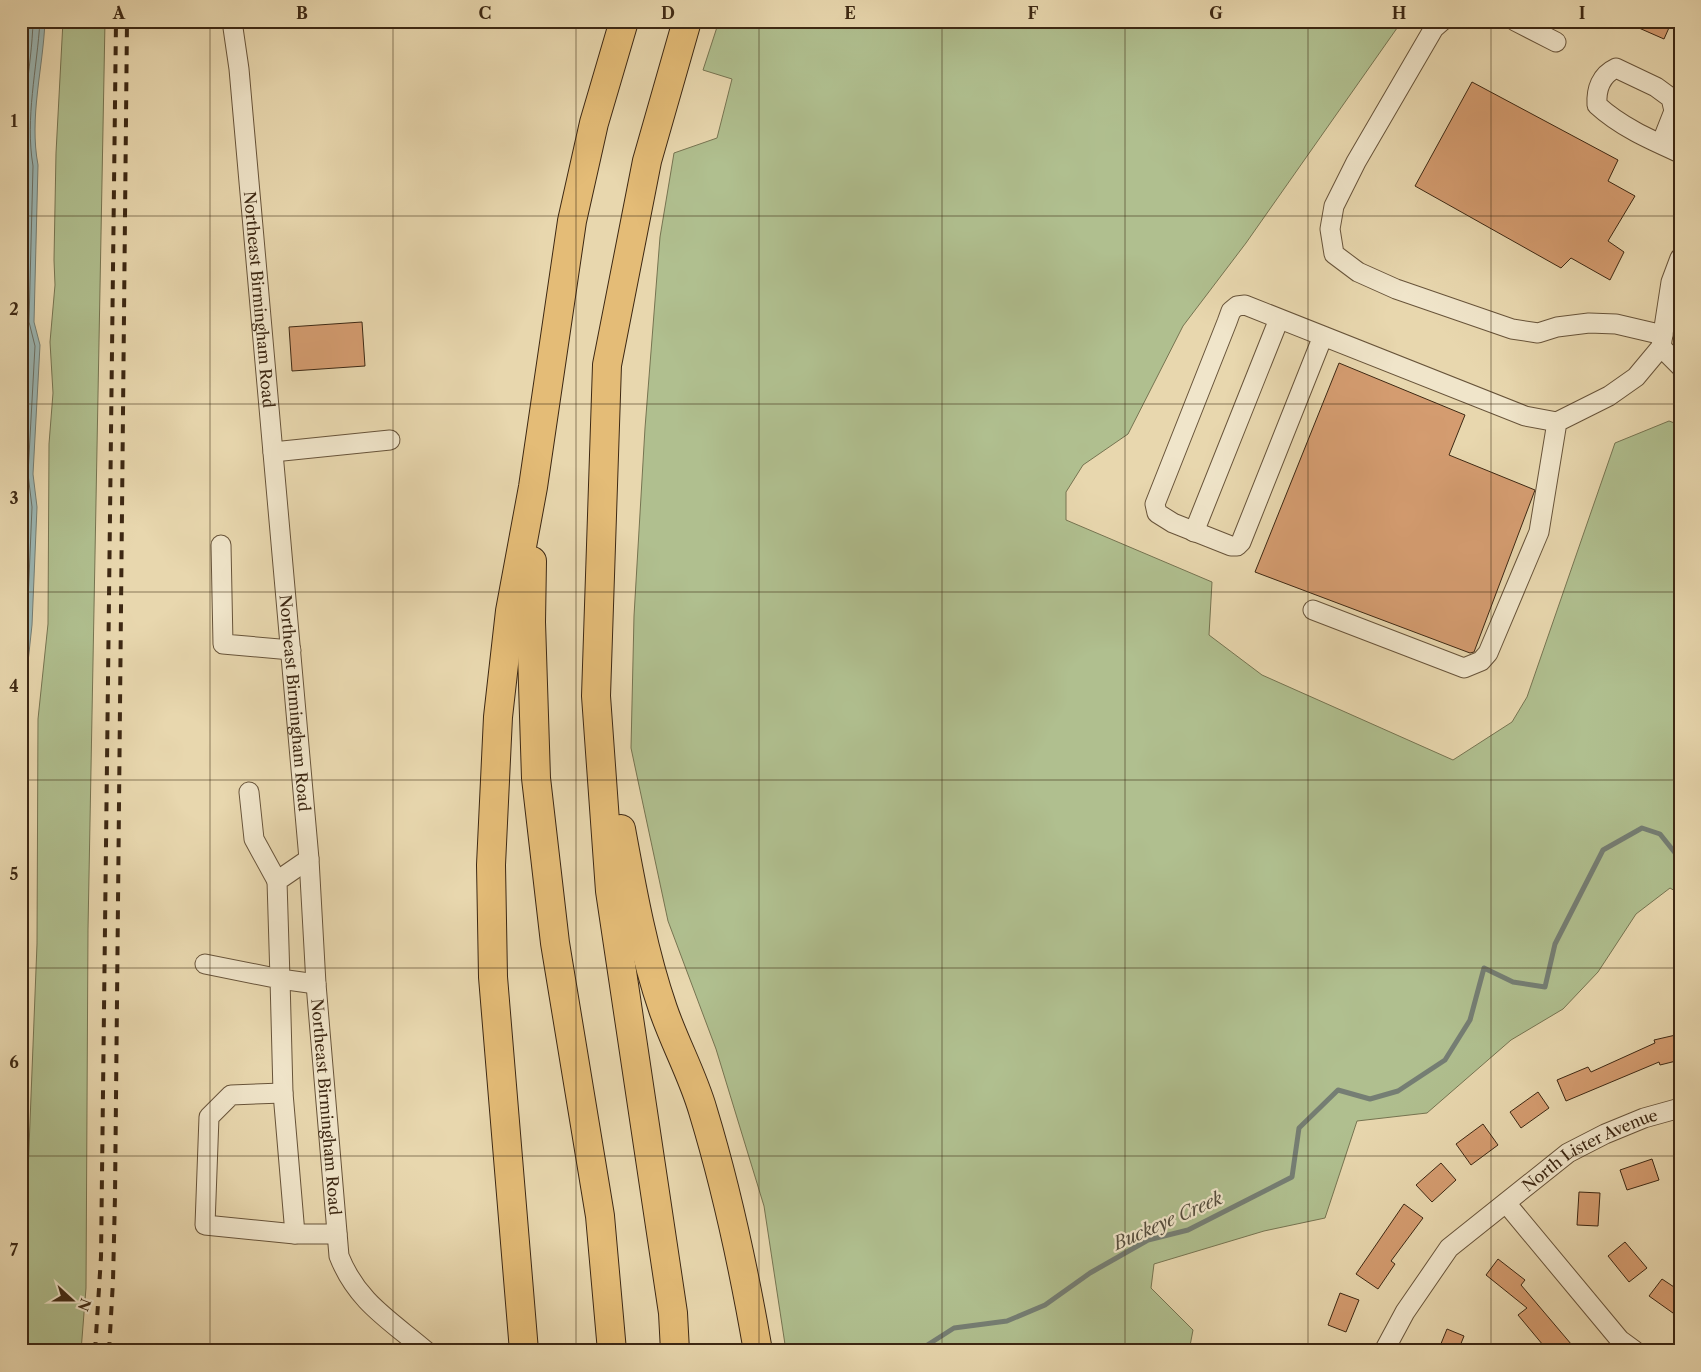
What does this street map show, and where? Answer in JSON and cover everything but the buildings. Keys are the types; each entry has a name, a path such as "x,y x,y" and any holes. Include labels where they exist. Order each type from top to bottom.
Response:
{"highway":[{"path":"524,1351 493,976 491,865 498,717 510,611 533,487 572,221 594,123 624,21"},
{"path":"675,1351 673,1312 610,891 596,696 606,366 647,161 687,21"},
{"path":"533,487 531,622 536,778 555,943 600,1216 612,1351"},
{"path":"596,696 633,899 662,1008 703,1110 744,1273 758,1351"}],"street":[{"name":"Northeast Birmingham Road","path":"232,21 239,69 274,452 309,859 316,984 339,1256 352,1284 368,1303 426,1351"},
{"path":"1442,21 1434,28 1356,162 1334,206 1330,229 1334,254 1358,272 1396,289 1512,329 1538,333 1557,327 1616,324 1662,341 1680,366"},
{"path":"1515,21 1556,42"},
{"path":"1661,144 1680,153"},
{"path":"1323,336 1241,542 1237,546 1231,546 1172,523 1157,513 1156,504 1227,322 1231,312 1238,306 1246,306 1323,336 1525,416 1557,422 1610,396 1636,377 1662,341 1671,282 1680,260"},
{"path":"1194,532 1279,319"},
{"path":"1313,610 1464,668 1481,662 1488,654 1539,532 1557,422"},
{"path":"274,452 390,440"},
{"path":"221,545 223,644 291,650"},
{"path":"249,792 254,839 277,881 284,1093 295,1234"},
{"path":"277,881 309,859"},
{"path":"205,964 316,984"},
{"path":"284,1093 231,1095 209,1117 205,1225 295,1234 337,1234"},
{"name":"North Lister Avenue","path":"1384,1351 1405,1312 1449,1248 1568,1154 1605,1134 1644,1118 1680,1108"},
{"path":"1506,1203 1620,1340 1635,1351"}],"green space":[{"path":"63,21 105,21 88,929 86,1288 81,1351 21,1351 37,944 38,719 48,624 49,444 53,393 50,342 55,285 56,153"},
{"path":"719,21 1402,21 1246,243 1183,326 1128,434 1083,465 1066,492 1066,520 1212,582 1209,635 1262,675 1453,760 1512,722 1527,697 1615,443 1669,421 1680,425 1680,894 1670,888 1636,914 1598,972 1563,1009 1511,1040 1427,1113 1357,1121 1325,1218 1264,1231 1154,1264 1151,1288 1193,1330 1189,1351 786,1351 764,1206 716,1049 668,921 631,748 634,616 645,428 660,237 674,153 717,138 732,79 703,70"}],"water":[{"path":"21,21 45,21 35,129 38,165 34,322 40,345 33,474 37,507 32,625 24,699 26,756 21,928"}],"waterway":[{"name":"Buckeye Creek","path":"918,1351 954,1328 1007,1321 1045,1305 1090,1273 1148,1240 1188,1230 1292,1177 1299,1128 1338,1090 1370,1099 1398,1091 1445,1060 1470,1020 1484,968 1513,982 1545,987 1555,944 1603,850 1642,828 1660,834 1680,859"}],"railway":[{"path":"95,1351 101,1257 116,21"},
{"path":"109,1351 115,1196 127,21"}]}
